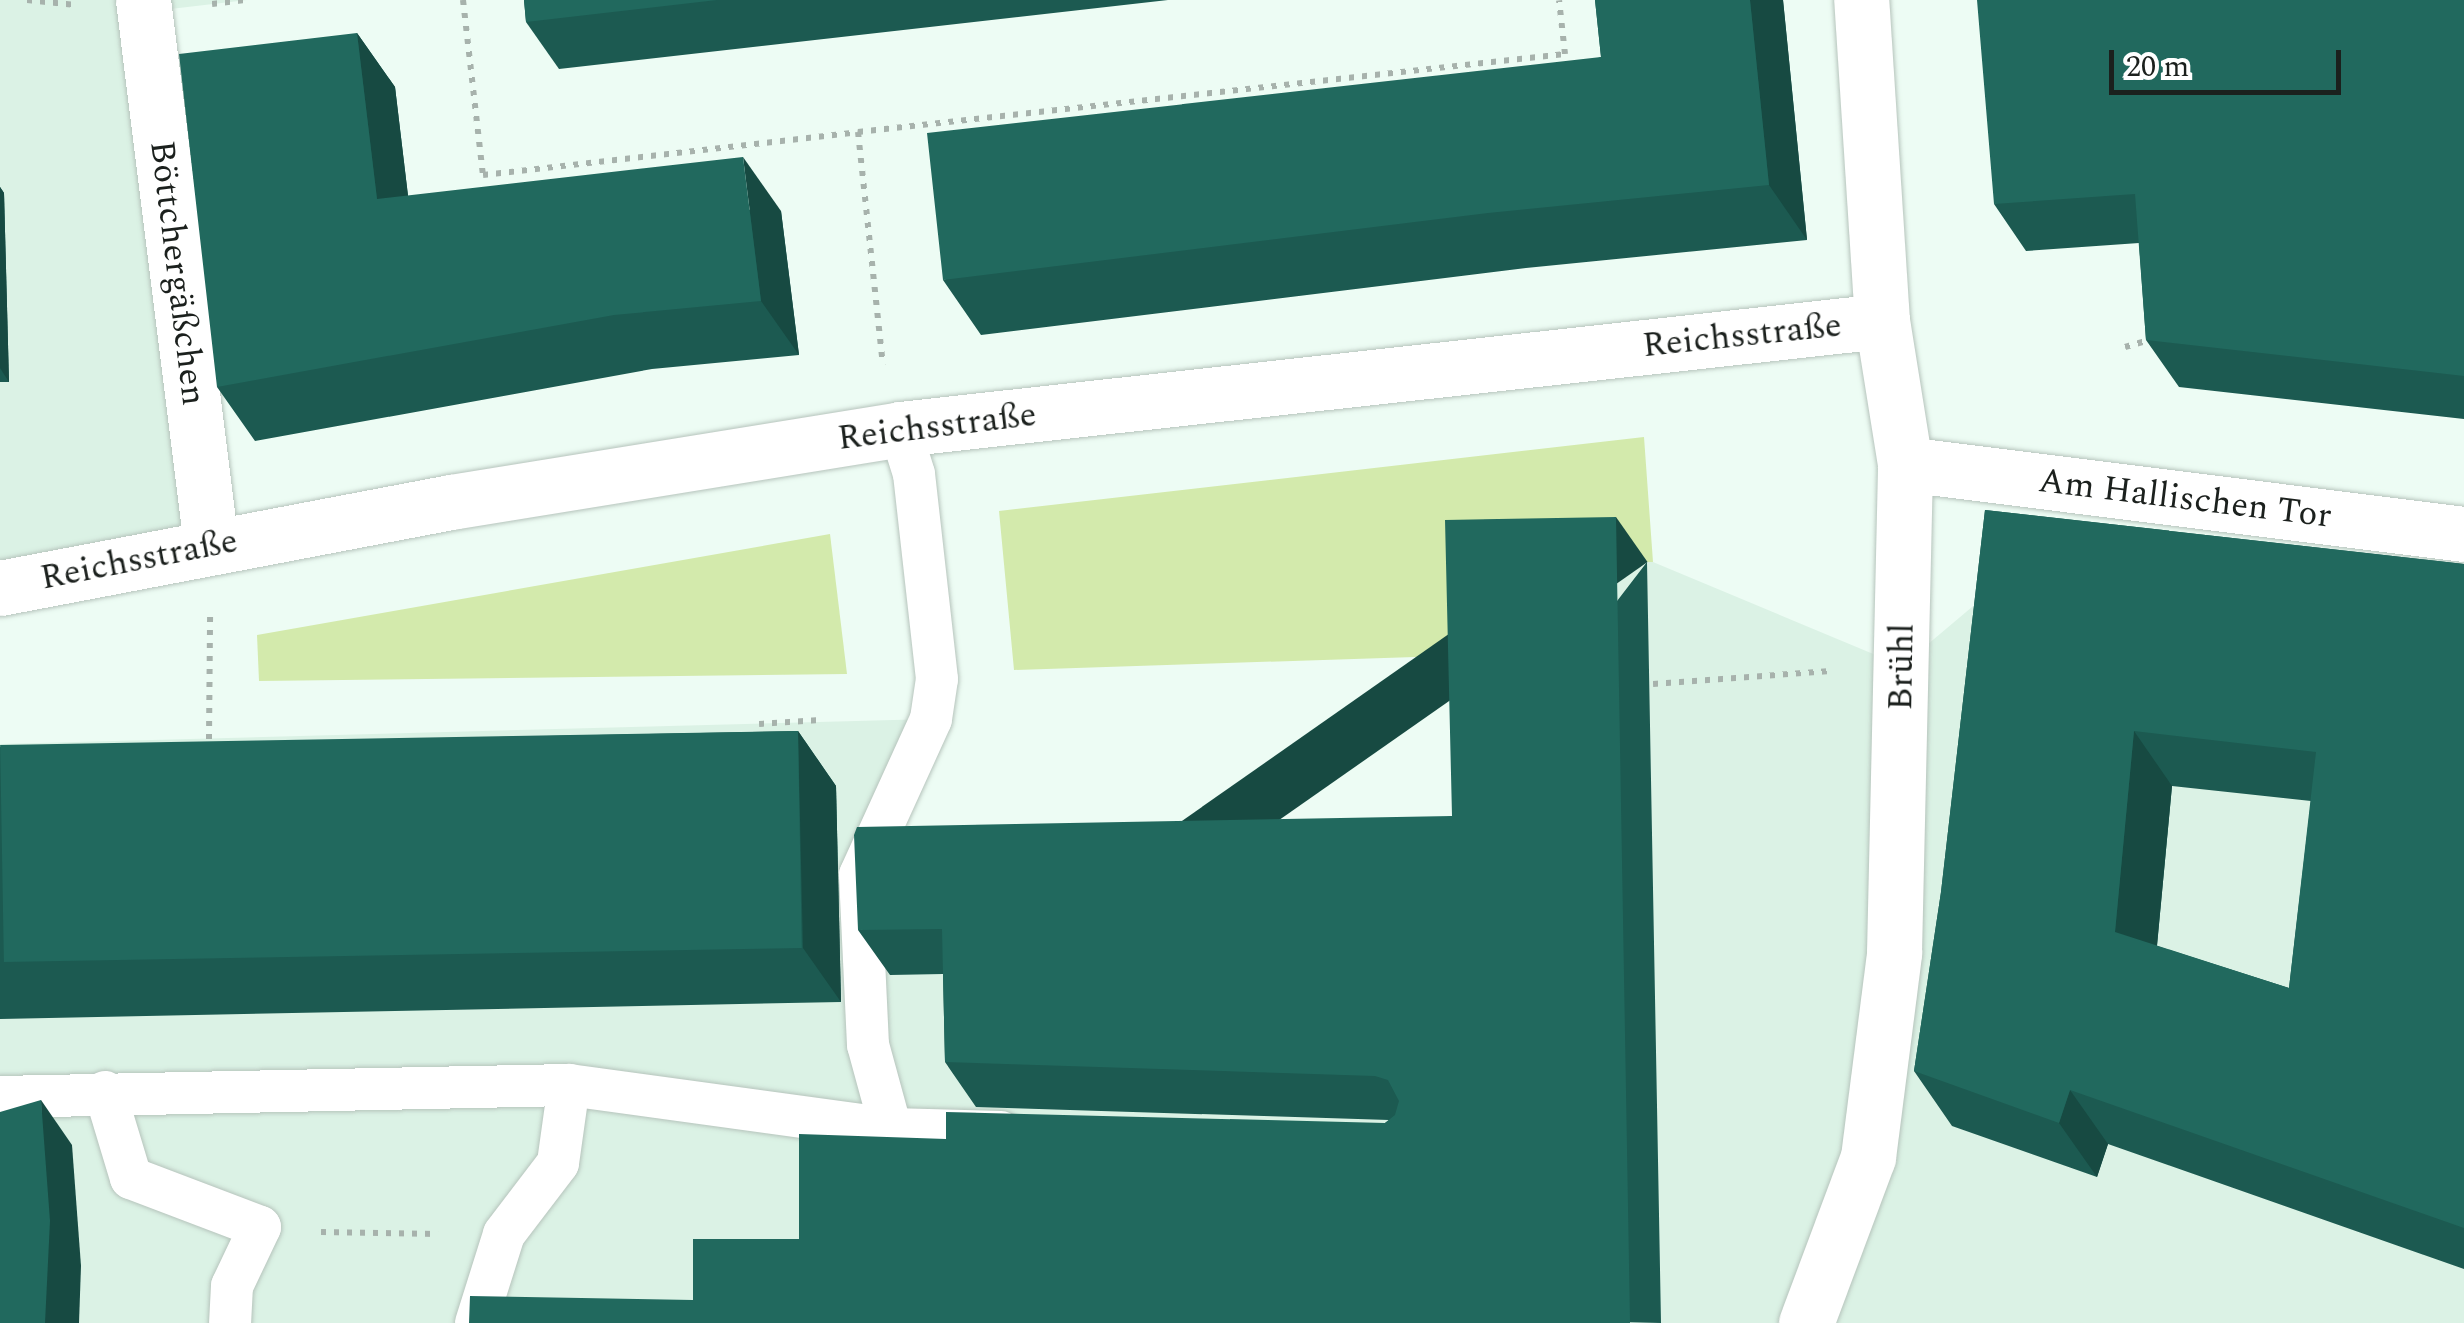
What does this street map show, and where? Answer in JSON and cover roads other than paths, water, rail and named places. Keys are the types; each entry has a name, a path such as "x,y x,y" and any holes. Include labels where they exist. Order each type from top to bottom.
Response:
{"street":[{"name":"Böttchergäßchen","path":"143,0 211,546"},
{"name":"Brühl","path":"1806,1323 1868,1156 1894,953 1905,464 1882,321 1861,0"},
{"name":"Reichsstraße","path":"0,588 713,456 900,429 1882,321"},
{"name":"Am Hallischen Tor","path":"1905,464 2464,534"}],"lane":[{"path":"891,1128 868,1045 860,875 932,719 937,679 914,474 900,429"},
{"path":"476,1323 504,1234 558,1163 569,1084"},
{"path":"0,1097 569,1084 891,1128 1050,1134"},
{"path":"105,1092 131,1178 260,1227 232,1286 230,1323"}]}
